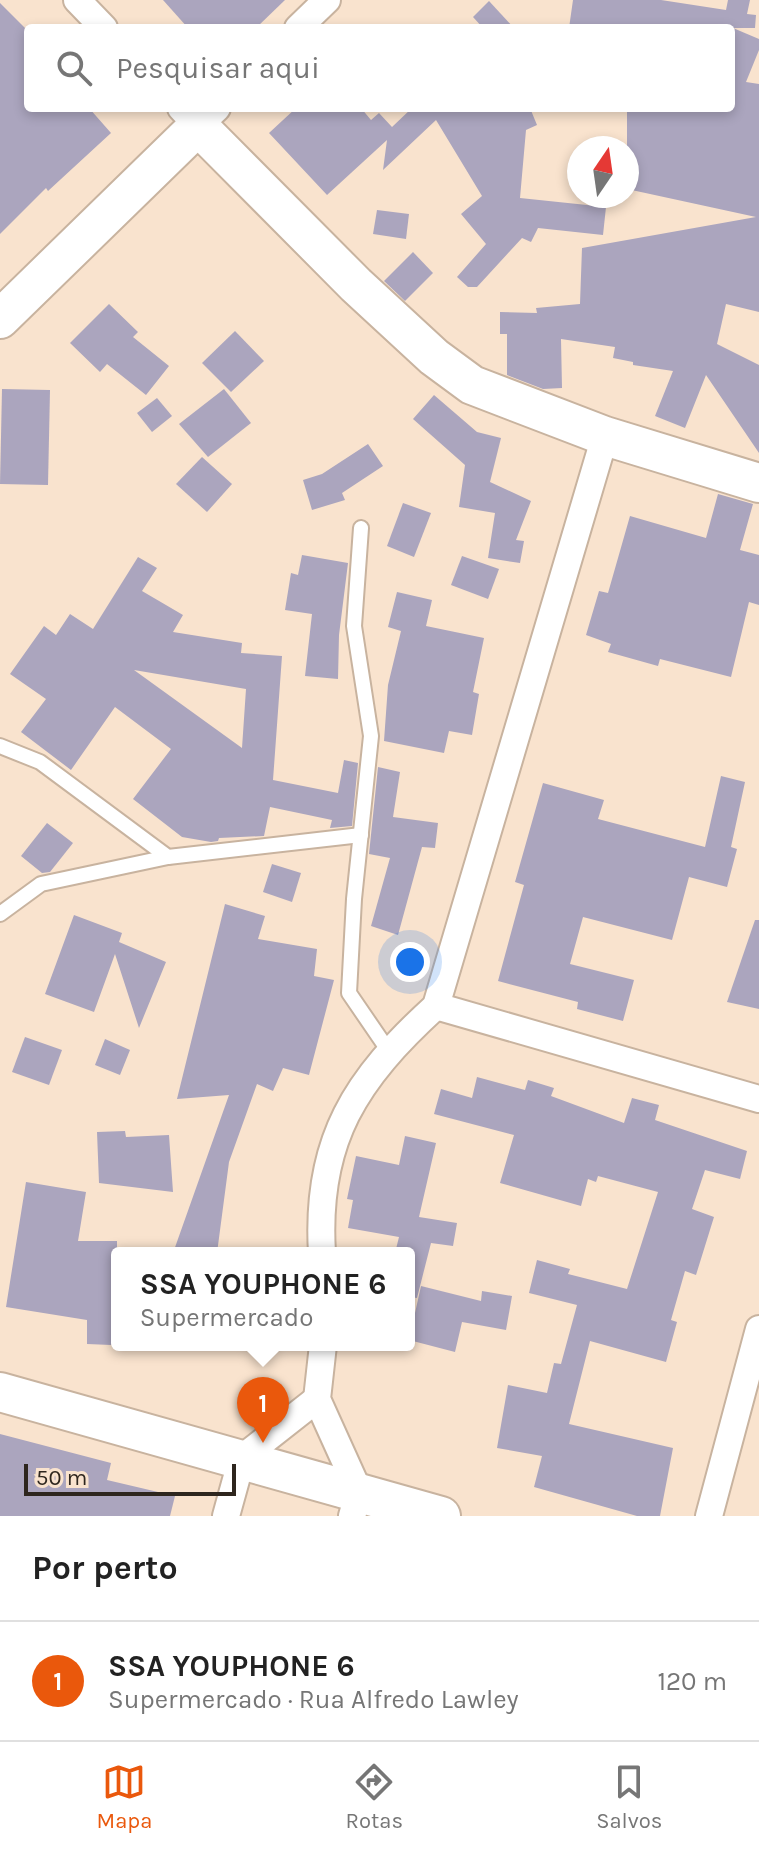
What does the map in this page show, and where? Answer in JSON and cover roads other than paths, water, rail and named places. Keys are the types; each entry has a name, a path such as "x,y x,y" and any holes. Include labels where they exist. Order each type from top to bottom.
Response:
{"street":[{"path":"77,0 100,24"},
{"path":"302,24 327,0"},
{"path":"0,319 199,114 356,285 434,357 472,385 605,436 759,483"},
{"path":"322,1247 320,1227 329,1158 352,1099 388,1050 436,1006 605,436"},
{"path":"436,1006 759,1099"},
{"path":"709,1516 759,1329"},
{"path":"322,1351 317,1399 355,1504"},
{"path":"0,1392 242,1458 355,1504 441,1516"},
{"path":"226,1516 242,1458 317,1399"}],"lane":[{"path":"361,528 354,626 371,736 349,993 388,1050"},
{"path":"0,746 40,762 168,857"},
{"path":"0,914 41,884 168,857 361,835"}],"place":[{"name":"SSA YOUPHONE 6","path":"263,1443"}]}
